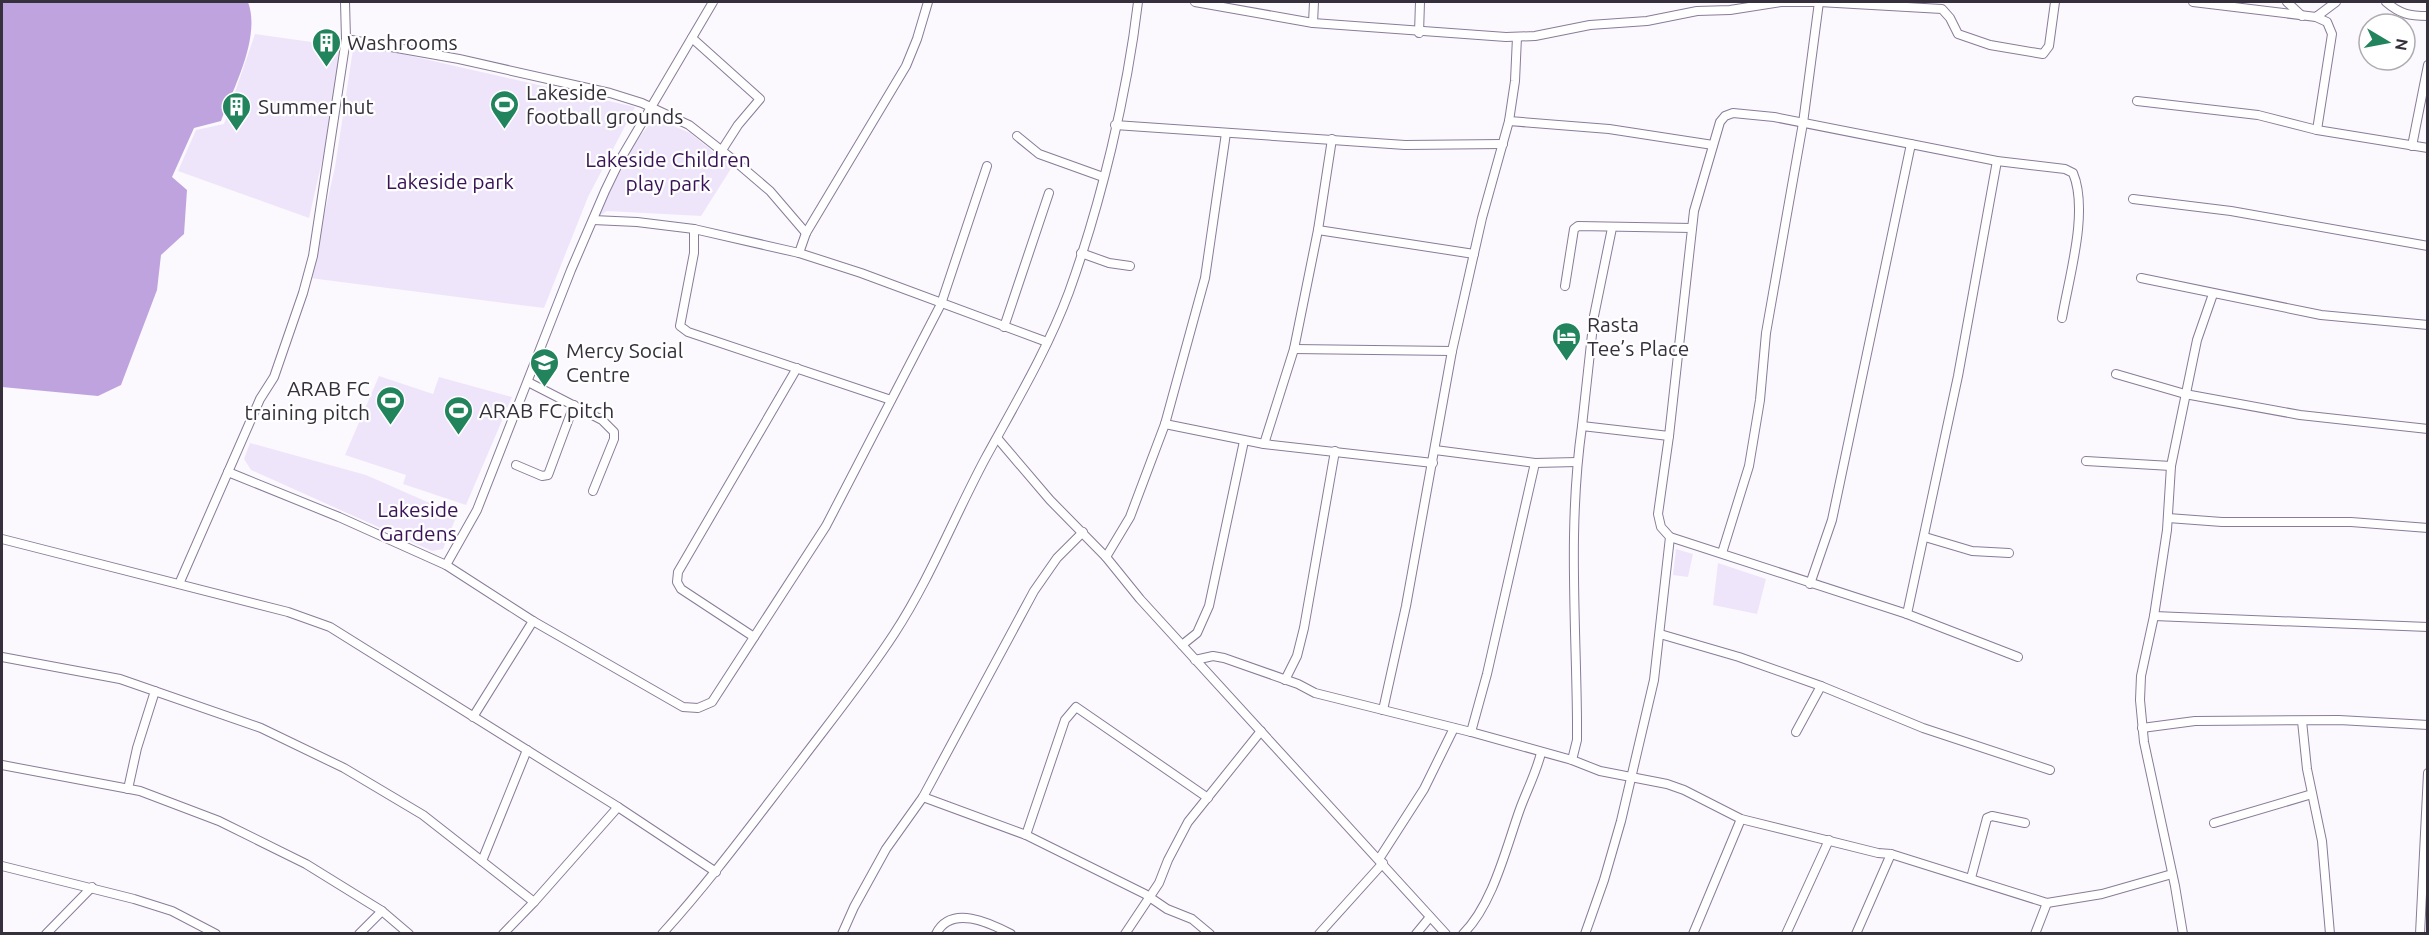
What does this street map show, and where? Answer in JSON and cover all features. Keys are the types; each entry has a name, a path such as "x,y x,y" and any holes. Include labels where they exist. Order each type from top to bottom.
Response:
{"street":[{"path":"179,584 260,399 274,377 303,293 313,256 346,39 345,2"},
{"path":"446,565 477,510 571,270 620,160 713,2"},
{"path":"799,253 806,233 906,66 928,2"},
{"path":"662,933 716,872 842,707 895,633 1020,400 1068,293 1081,253 1115,125 1134,35 1138,2"},
{"path":"1195,2 1313,23 1419,33 1517,37 1535,36 1590,25 1647,21 1697,11 1730,10 1781,2 1942,9 1958,33 1990,45 2043,54 2049,46 2055,2"},
{"path":"1313,23 1314,2"},
{"path":"1419,33 1420,2"},
{"path":"1722,553 1749,466 1760,400 1766,333 1803,123 1819,2"},
{"path":"2193,2 2316,16 2327,22 2332,34 2317,129"},
{"path":"2287,2 2302,16"},
{"path":"2316,16 2336,2"},
{"path":"2386,2 2398,13 2406,16 2427,16"},
{"path":"1383,711 1433,463 1452,351 1474,254 1509,121 1515,81 1517,37"},
{"path":"692,38 760,99 738,125 722,150"},
{"path":"346,39 459,59 573,84 610,93 652,108 689,125 722,150 770,191 806,233"},
{"path":"2412,146 2427,65"},
{"path":"2136,101 2258,115 2317,129 2427,148"},
{"path":"2018,657 1907,614 1670,537 1661,526 1658,514 1694,211 1720,122 1725,116 1733,113 1803,123 1997,161 2065,169 2073,172 2079,196 2079,223 2062,318"},
{"path":"1509,121 1609,129 1713,145"},
{"path":"1115,125 1405,145 1503,144"},
{"path":"1106,557 1130,517 1165,424 1205,278 1227,133"},
{"path":"1017,136 1039,154 1103,177"},
{"path":"1264,444 1294,349 1318,230 1332,140"},
{"path":"1810,584 1832,520 1911,144"},
{"path":"1907,614 1958,376 1997,161"},
{"path":"228,472 349,521 446,565 533,621 683,707 698,708 712,702 826,526 941,304 987,166"},
{"path":"1004,327 1049,193"},
{"path":"2133,199 2231,211 2427,246"},
{"path":"593,220 637,222 694,229 799,253 861,273 1047,342"},
{"path":"1565,286 1574,229 1578,226 1692,228"},
{"path":"1572,760 1577,730 1572,550 1577,462 1594,316 1612,228"},
{"path":"694,229 694,253 681,326 688,332 891,400"},
{"path":"1318,230 1474,254"},
{"path":"1081,253 1130,266"},
{"path":"2141,278 2321,315 2427,325"},
{"path":"2183,933 2142,728 2141,676 2154,616 2168,518 2171,466 2197,339 2212,294"},
{"path":"1294,349 1452,351"},
{"path":"754,637 681,589 677,582 678,572 796,368"},
{"path":"2115,374 2185,393 2300,415 2427,429"},
{"path":"528,382 602,420 614,432 614,439 593,491"},
{"path":"516,465 542,476 548,475 574,405"},
{"path":"1165,424 1264,444 1433,463"},
{"path":"1582,426 1669,436"},
{"path":"998,439 1050,500 1106,557 1195,660 1446,933"},
{"path":"1182,645 1197,633 1209,606 1244,441"},
{"path":"1435,450 1535,464 1577,462"},
{"path":"1285,680 1297,656 1304,628 1335,451"},
{"path":"2086,461 2171,466"},
{"path":"1471,732 1487,674 1535,464"},
{"path":"2168,518 2222,522 2351,522 2427,528"},
{"path":"842,933 886,849 923,797 1034,591 1057,558 1083,532"},
{"path":"1585,933 1604,880 1654,680 1670,537"},
{"path":"1925,537 1972,552 2009,554"},
{"path":"2,539 288,612 330,627 618,807 716,872"},
{"path":"2154,616 2427,627"},
{"path":"473,717 533,621"},
{"path":"1660,634 1739,657 1821,686 1923,728 2050,770"},
{"path":"2,657 120,679 261,728 344,768 423,815 534,902"},
{"path":"1195,660 1218,657 1315,693 1471,732 1572,760 1600,771 1684,790 1741,819 1878,853 1891,854 2048,903 2102,894 2172,874"},
{"path":"1796,732 1821,686"},
{"path":"128,789 136,748 155,691"},
{"path":"1026,836 1065,720 1076,707 1208,798"},
{"path":"2142,728 2195,721 2302,721 2427,725"},
{"path":"2302,721 2312,794 2322,841 2330,933"},
{"path":"1319,933 1381,861 1424,789 1454,728"},
{"path":"1125,933 1150,898 1188,822 1261,731"},
{"path":"482,861 526,750"},
{"path":"1463,933 1478,914 1498,874 1521,805 1536,773 1541,753"},
{"path":"2,765 140,791 219,821 306,864 382,911 409,933"},
{"path":"2420,933 2427,773"},
{"path":"2214,823 2312,794"},
{"path":"923,797 1069,855 1167,909 1192,919 1210,933"},
{"path":"502,933 534,902 618,807"},
{"path":"1971,878 1987,818 1992,816 2025,824"},
{"path":"1693,933 1741,819"},
{"path":"1786,933 1829,840"},
{"path":"1856,933 1891,854"},
{"path":"2,867 92,887 172,911 213,933"},
{"path":"46,933 92,887"},
{"path":"2036,933 2048,903"},
{"path":"359,933 382,911"},
{"path":"936,933 950,920 966,917 990,923 1011,933"},
{"path":"1416,933 1430,917"}],"green space":[{"path":"255,34 340,46 327,139 309,218 178,171 196,130 224,124"},
{"name":"Lakeside park","path":"354,43 635,107 588,197 544,308 310,278 335,167"},
{"name":"Lakeside Children play park","path":"655,118 690,133 732,167 701,216 607,211 593,220 620,160"},
{"name":"ARAB FC pitch","path":"379,376 433,394 439,377 512,397 466,505 403,484 406,475 345,455"},
{"name":"Lakeside Gardens","path":"250,443 366,475 457,515 443,549 432,551 251,470 244,459"},
{"path":"1676,549 1693,554 1688,577 1673,575"},
{"path":"1718,563 1766,579 1757,614 1713,605"}],"shaded area":[{"path":"248,2 251,16 249,46 239,78 221,121 194,128 172,177 187,190 184,234 161,255 157,290 121,385 98,396 2,387 2,31 3,3"}],"place":[{"name":"Washrooms","path":"326,68"},
{"name":"Lakeside football grounds","path":"505,130"},
{"name":"Summer hut","path":"237,132"},
{"name":"Rasta Tee’s Place","path":"1566,362"},
{"name":"Mercy Social Centre","path":"545,388"},
{"name":"ARAB FC training pitch","path":"391,426"},
{"name":"ARAB FC pitch","path":"458,436"}]}
